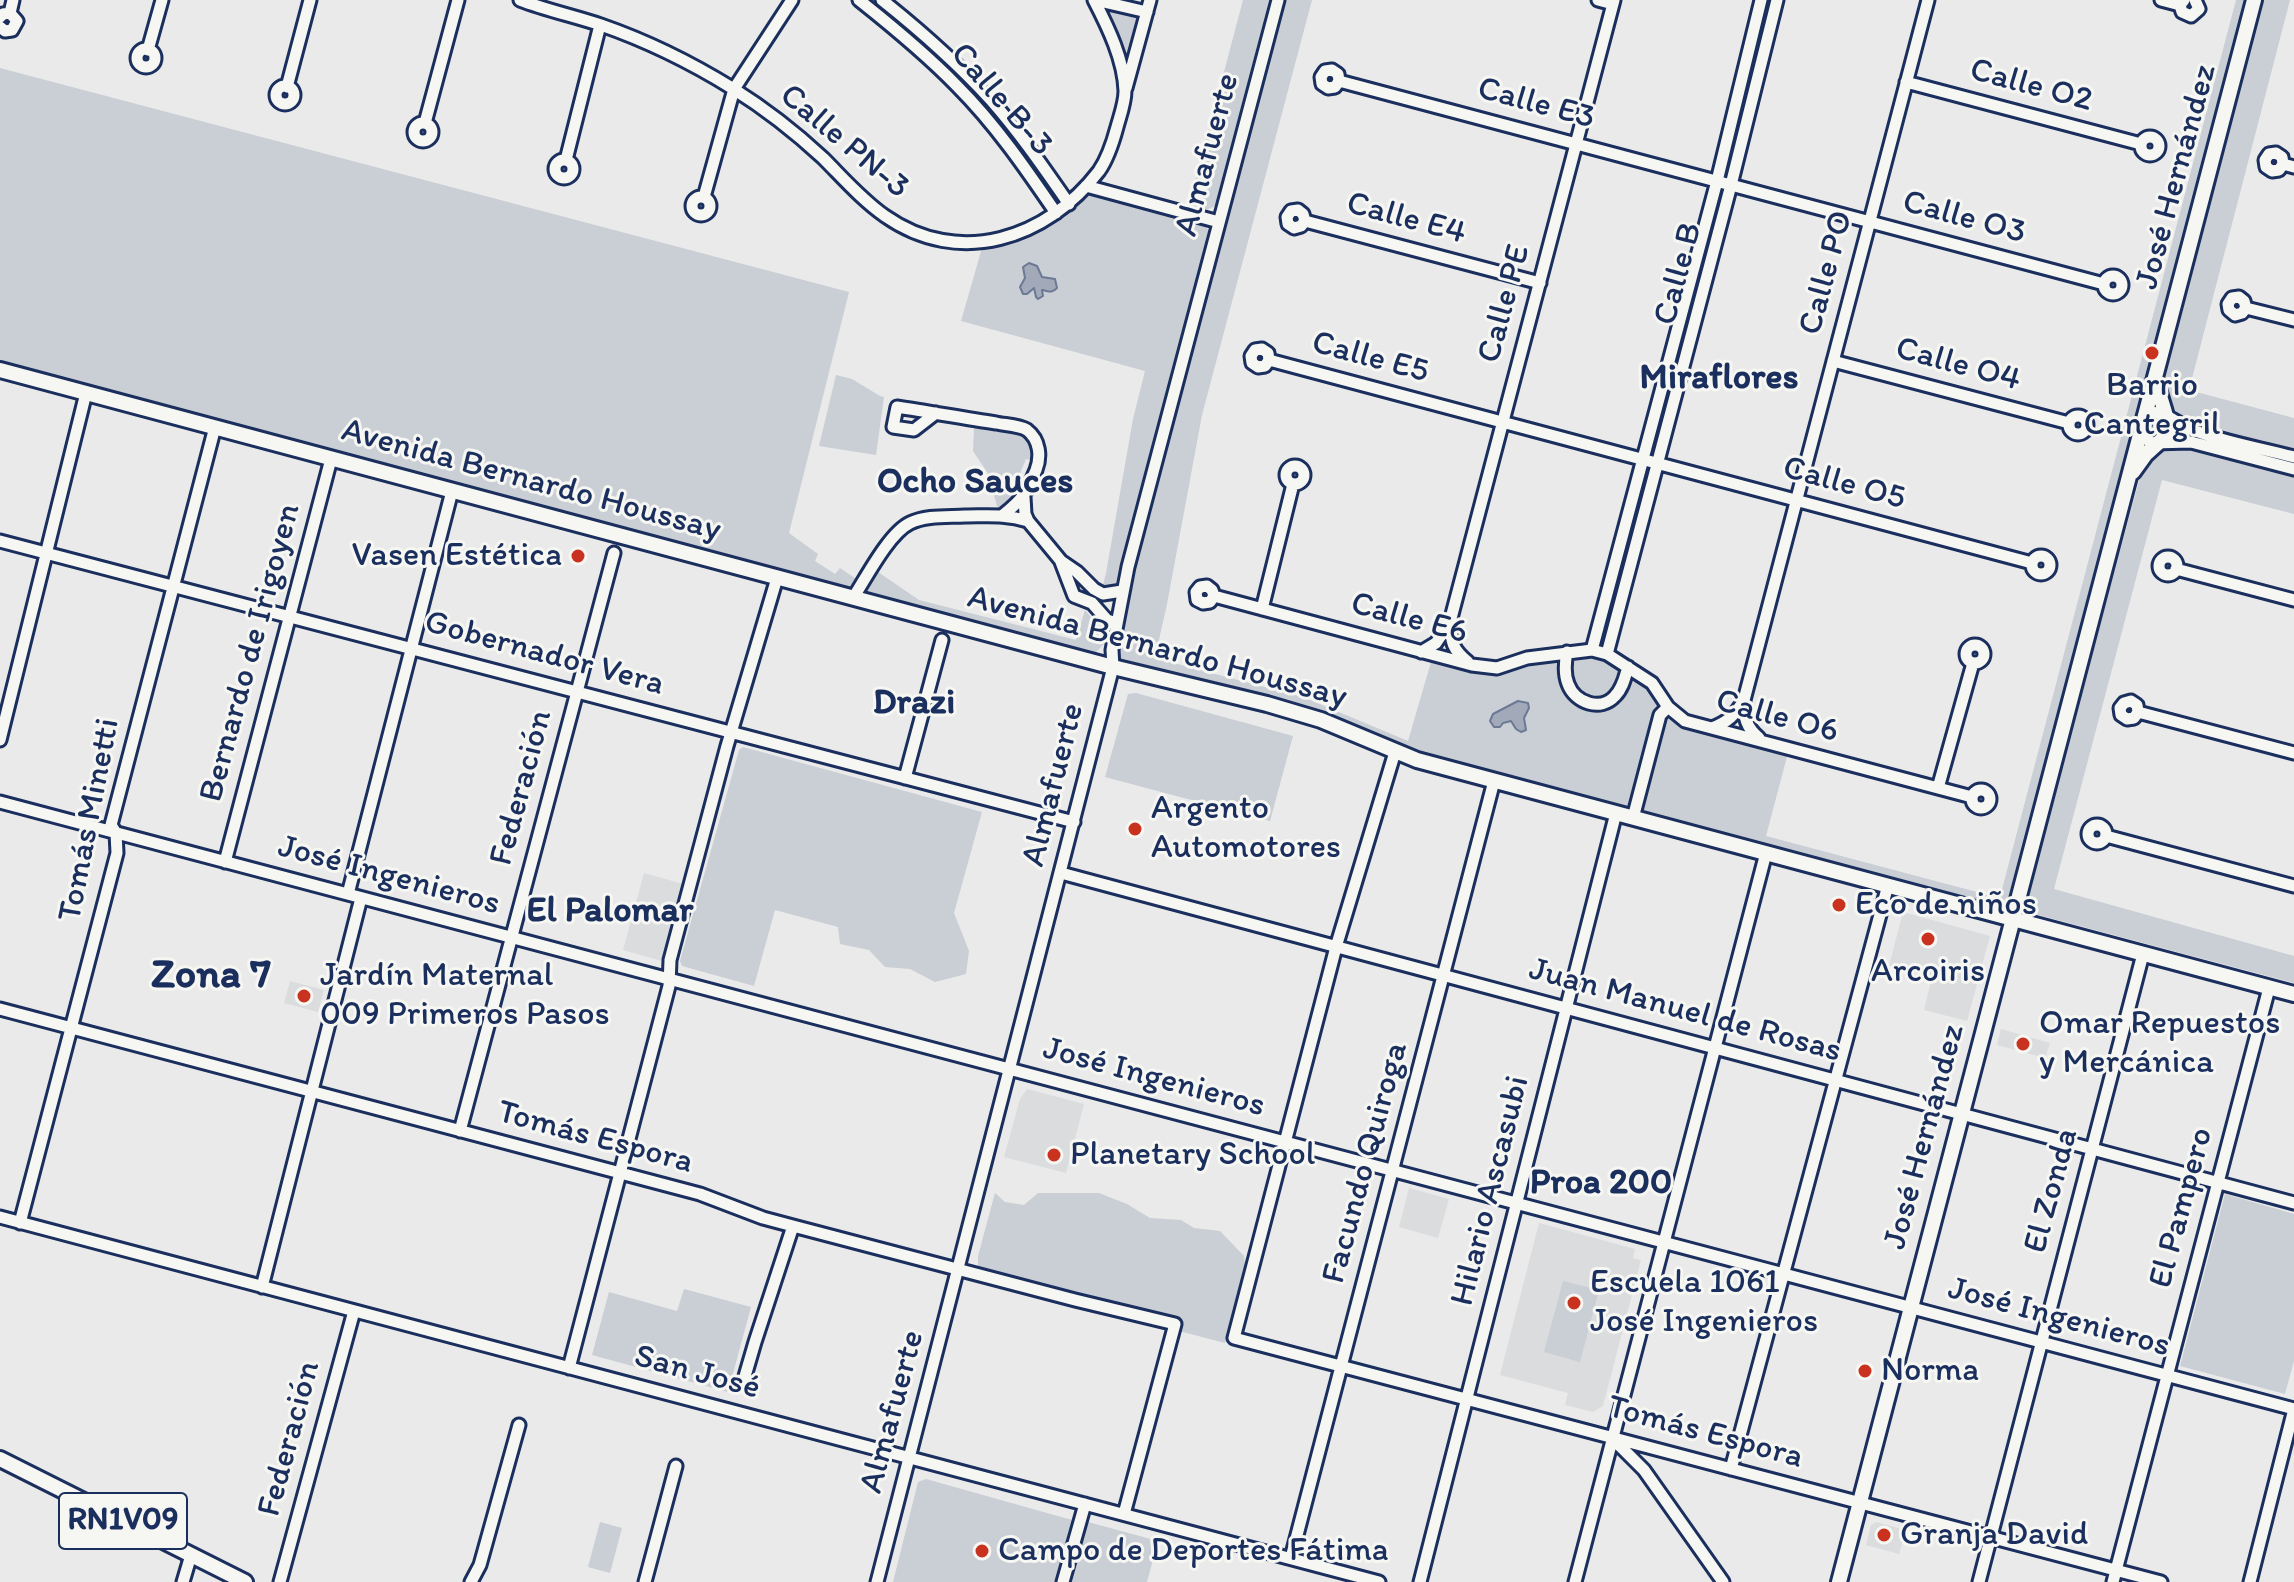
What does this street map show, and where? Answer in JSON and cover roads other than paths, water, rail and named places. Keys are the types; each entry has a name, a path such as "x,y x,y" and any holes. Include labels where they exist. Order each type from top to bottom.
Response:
{"main road":[{"name":"José Hernández","path":"1839,1582 2254,0"},
{"name":"José Hernández","path":"2130,476 2146,454 2167,435 2169,427 2158,397 2157,369"},
{"name":"Avenida Bernardo Houssay","path":"0,370 1113,667 1267,704 1321,720 1395,752 1494,781 2294,994"},
{"name":"RN1V09","path":"0,1459 245,1582"}],"street":[{"path":"0,27 9,31 15,27 17,21 5,15 13,0"},
{"path":"148,50 162,0"},
{"path":"287,87 310,0"},
{"path":"425,123 458,0"},
{"name":"Calle PN-3","path":"520,0 645,41 692,64 777,120 883,215 917,233 949,240 984,241 1038,226 1072,200 1101,169 1109,152 1148,6"},
{"path":"704,197 734,89 792,0"},
{"name":"Calle B-3","path":"859,0 919,49 957,86 1004,139 1056,213"},
{"name":"Calle B-3","path":"882,0 969,76 1016,131 1061,192 1072,200"},
{"path":"1094,0 1148,6"},
{"path":"1094,0 1108,26 1125,93"},
{"name":"Almafuerte","path":"877,1582 1113,667 1112,650 1122,591 1278,0"},
{"path":"1598,0 1614,2"},
{"name":"Calle B","path":"1592,650 1717,181 1761,0"},
{"name":"Calle B","path":"1607,654 1777,0"},
{"name":"Calle PO","path":"1744,700 1928,0"},
{"path":"2161,0 2182,3 2182,12 2191,16 2199,9 2195,0"},
{"name":"Calle PE","path":"1421,652 1436,643 1450,622 1614,2"},
{"path":"566,160 600,25"},
{"path":"957,86 969,76"},
{"name":"Calle E3","path":"1339,81 1717,181"},
{"name":"Calle O2","path":"1906,82 2141,144"},
{"name":"Calle O3","path":"1717,181 2104,284"},
{"path":"1086,186 1219,222"},
{"name":"Calle E4","path":"1305,221 1540,283"},
{"path":"2246,308 2294,320"},
{"name":"Calle E5","path":"1269,360 1643,459"},
{"name":"Calle O4","path":"1833,361 2069,423"},
{"path":"0,740 86,393"},
{"path":"2144,415 2150,412 2165,415 2193,430 2294,457"},
{"path":"936,413 1028,431 1039,450 1038,464 1024,497 1028,521 1061,561 1103,594"},
{"name":"Tomás Minetti","path":"20,1223 117,853 116,833 111,825 215,427"},
{"path":"2140,434 2152,443 2191,442 2294,469"},
{"name":"Bernardo de Irigoyen","path":"225,862 331,459"},
{"name":"Calle O5","path":"1643,459 2032,563"},
{"path":"1262,609 1293,484"},
{"path":"262,1287 452,491"},
{"path":"1003,515 1024,497"},
{"path":"853,598 884,550 901,528 911,522 942,517 1003,515 1028,521"},
{"name":"Gobernador Vera","path":"0,541 1074,822"},
{"name":"Federación","path":"460,1131 614,553"},
{"path":"1061,561 1074,596 1092,603 1107,620 1117,623"},
{"path":"2176,569 2294,600"},
{"path":"569,1368 669,979 670,960 731,732 777,578"},
{"path":"1092,603 1103,594 1122,591"},
{"name":"Calle E6","path":"1214,596 1472,665 1497,668 1527,658 1592,650"},
{"path":"1450,622 1451,641 1457,654 1472,665"},
{"path":"905,778 942,640"},
{"name":"Calle O6","path":"1592,650 1607,654 1652,683 1668,707 1685,721 1972,797"},
{"path":"1567,652 1568,686 1574,695 1592,704 1600,705 1616,696 1622,688 1628,667"},
{"path":"1938,788 1973,663"},
{"path":"1711,728 1736,714 1744,700"},
{"path":"1744,700 1744,718 1751,731 1763,742"},
{"path":"1633,818 1660,715 1668,707"},
{"path":"2138,712 2294,753"},
{"path":"1285,1142 1336,947 1395,752"},
{"name":"Facundo Quiroga","path":"1291,1558 1494,781"},
{"name":"José Ingenieros","path":"0,802 2294,1409"},
{"name":"Hilario Ascasubi","path":"1420,1582 1616,813"},
{"path":"2106,836 2294,886"},
{"path":"1575,1582 1766,853"},
{"name":"Juan Manuel de Rosas","path":"1061,873 2294,1203"},
{"path":"1731,1469 1888,885"},
{"name":"El Zonda","path":"1979,1582 2143,954"},
{"name":"El Pampero","path":"2115,1576 2269,988"},
{"name":"Tomás Espora","path":"0,1009 700,1194 763,1218 1175,1324 1124,1514"},
{"name":"Tomás Espora","path":"1285,1142 1234,1338 1991,1537 2115,1576 2161,1582"},
{"name":"San José","path":"0,1217 1379,1582"},
{"path":"743,1383 793,1226"},
{"name":"Federación","path":"280,1582 354,1311"},
{"path":"2250,1582 2294,1409"},
{"path":"471,1582 480,1565 519,1425"},
{"path":"1613,1438 1644,1470 1723,1582"},
{"path":"645,1582 676,1466"},
{"path":"1063,1582 1085,1504"},
{"path":"183,1582 191,1555"}],"water":[{"path":"1029,263 1037,266 1042,277 1055,279 1057,288 1051,292 1042,290 1043,296 1038,299 1034,288 1023,294 1020,287 1025,278 1023,267"},
{"path":"1518,701 1528,703 1524,718 1526,730 1521,732 1516,729 1511,721 1494,727 1490,721 1493,714"}],"place":[{"name":"Barrio Cantegril","path":"2152,353"},
{"name":"Vasen Estética","path":"578,556"},
{"name":"Argento Automotores","path":"1135,829"},
{"name":"Eco de niños","path":"1839,905"},
{"name":"Arcoiris","path":"1928,939"},
{"name":"Jardín Maternal 009 Primeros Pasos","path":"304,996"},
{"name":"Omar Repuestos y Mercánica","path":"2023,1044"},
{"name":"Planetary School","path":"1054,1155"},
{"name":"Escuela 1061 José Ingenieros","path":"1574,1303"},
{"name":"Norma","path":"1865,1371"},
{"name":"Granja David","path":"1884,1535"},
{"name":"Campo de Deportes Fátima","path":"982,1551"}],"district":[{"name":"Miraflores","path":"1719,379"},
{"name":"Ocho Sauces","path":"975,483"},
{"name":"Drazi","path":"914,704"},
{"name":"El Palomar","path":"610,912"},
{"name":"Zona 7","path":"211,976"},
{"name":"Proa 200","path":"1601,1184"}]}
